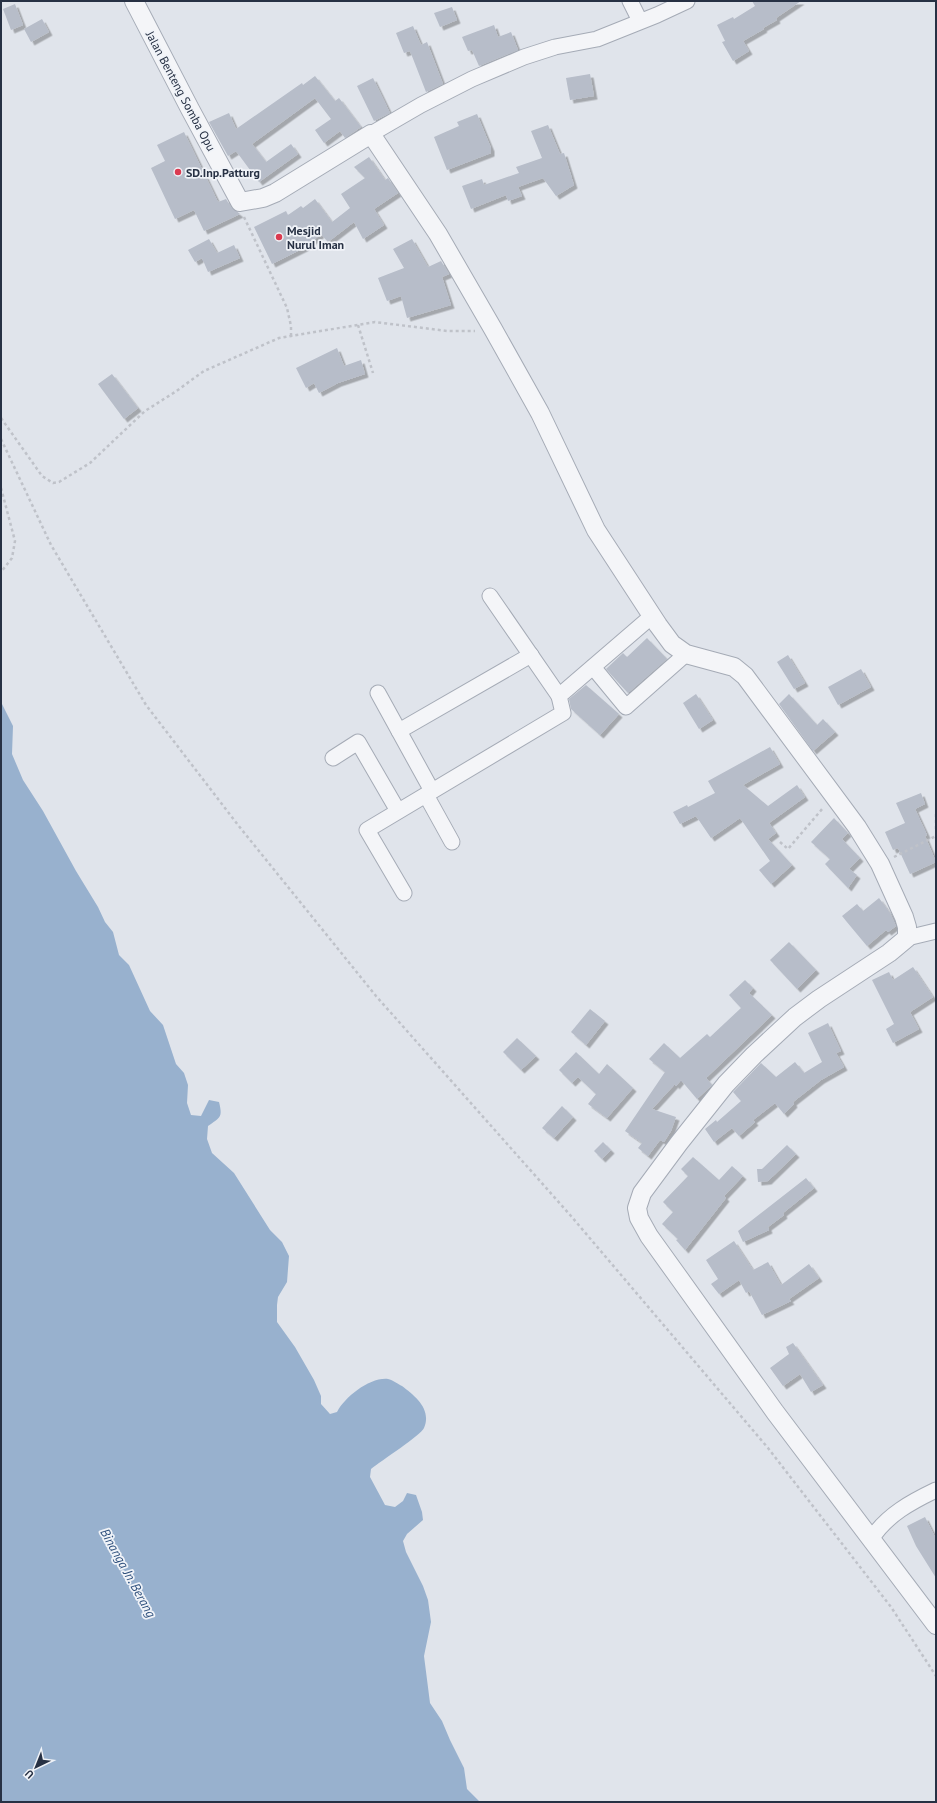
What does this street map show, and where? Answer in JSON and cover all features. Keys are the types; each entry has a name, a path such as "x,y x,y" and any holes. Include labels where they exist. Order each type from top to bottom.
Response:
{"street":[{"name":"Jalan Benteng Somba Opu","path":"134,1 240,202"},
{"path":"630,1 640,22"},
{"path":"240,202 263,198 275,193 421,105 524,57 555,47 597,39 687,1"},
{"path":"371,134 438,234 540,413 596,530 652,616 672,644 686,654 734,667 739,670 857,827 880,864 904,917 907,927 907,938"},
{"path":"404,893 367,830 563,713 559,696 490,596"},
{"path":"559,696 652,616"},
{"path":"593,667 626,707 686,654"},
{"path":"399,731 531,655"},
{"path":"378,693 399,731 452,842"},
{"path":"332,758 358,742 398,811"},
{"path":"936,931 907,938 889,953 795,1017 754,1055 726,1084 679,1142 642,1193 637,1208 640,1218 657,1247 775,1412 872,1538 936,1625"},
{"path":"872,1538 884,1521 936,1490"}],"path":[{"path":"240,202 240,208 288,308 291,336"},
{"path":"1,418 42,476 53,483 59,482 90,463 145,411 204,371 279,338 358,325 382,323 455,331 493,329"},
{"path":"358,325 373,373"},
{"path":"1,438 51,545 146,705 238,825 376,996 571,1216 768,1448 891,1607 936,1676"},
{"path":"1,488 15,541 12,558 1,572"},
{"path":"780,842 788,849 833,795"},
{"path":"936,814 936,830"},
{"path":"880,864 936,836"}],"water":[{"name":"Binanga Jn. Berang","path":"1,702 13,726 12,754 23,780 43,811 98,907 105,922 113,932 119,955 129,965 150,1011 163,1025 176,1064 184,1073 188,1085 187,1103 191,1115 201,1116 209,1100 219,1102 221,1111 220,1117 208,1126 207,1139 212,1153 234,1173 270,1230 282,1242 289,1256 287,1282 278,1297 277,1322 295,1347 314,1380 321,1396 321,1404 330,1414 337,1412 346,1400 359,1389 374,1381 388,1379 407,1390 417,1399 424,1409 426,1421 424,1428 409,1442 371,1469 370,1477 385,1505 395,1507 403,1501 407,1493 416,1495 422,1512 423,1520 407,1534 403,1541 406,1552 423,1586 428,1600 431,1622 424,1656 430,1703 442,1721 464,1768 467,1789 480,1802 1,1802"}],"building":[{"path":"752,1 801,1 776,18 777,20 763,28 764,29 743,41 749,51 733,61 722,42 725,41 717,25 733,17 734,19 755,6"},
{"path":"15,4 23,25 11,30 3,9"},
{"path":"452,7 457,20 440,27 434,13"},
{"path":"42,19 49,32 31,42 24,29"},
{"path":"494,25 498,37 511,32 518,50 479,66 472,50 468,51 462,37"},
{"path":"413,26 421,45 427,42 443,84 426,92 410,51 404,53 396,33"},
{"path":"590,74 594,96 570,100 566,78"},
{"path":"315,76 335,101 339,98 361,127 345,138 340,131 324,143 315,130 331,119 315,98 252,144 266,162 291,144 298,154 259,182 236,151 228,156 209,122 229,113 236,129 302,83 303,85"},
{"path":"373,78 390,113 374,121 357,86"},
{"path":"477,114 491,148 491,153 447,170 434,137 459,126 457,122"},
{"path":"548,125 560,154 564,153 574,185 556,196 543,178 518,187 522,196 508,201 506,195 471,209 462,186 482,179 484,185 519,173 516,167 542,158 531,131"},
{"path":"184,132 218,202 226,199 231,207 240,214 204,231 194,210 175,219 151,168 165,161 157,145"},
{"path":"369,157 385,180 388,178 398,193 374,209 384,225 363,239 354,222 328,242 321,234 304,248 272,264 254,227 286,211 288,215 301,206 303,208 315,199 332,222 350,208 341,194 365,178 354,167"},
{"path":"209,239 217,253 234,245 240,258 208,272 202,258 195,262 188,250"},
{"path":"412,239 428,267 441,261 449,274 442,277 451,305 407,318 401,296 387,301 378,278 404,268 393,249"},
{"path":"337,348 344,366 361,360 365,374 338,383 319,393 314,383 306,388 296,368"},
{"path":"112,374 138,408 124,419 98,384"},
{"path":"647,638 667,659 628,693 606,669 623,653 627,657"},
{"path":"788,655 805,683 794,689 777,662"},
{"path":"861,669 871,687 838,705 828,687"},
{"path":"586,685 619,714 600,735 571,709 569,699"},
{"path":"696,694 713,720 699,729 683,703"},
{"path":"789,694 817,725 823,719 835,732 813,751 779,704"},
{"path":"770,747 780,764 743,785 768,806 797,785 805,797 769,823 776,833 768,839 792,865 771,884 759,870 770,861 740,818 711,838 696,816 680,824 673,812 687,805 688,807 715,793 708,781"},
{"path":"921,793 925,804 915,809 927,835 925,836 936,862 910,874 898,848 893,850 885,832 905,823 896,803"},
{"path":"834,818 848,833 842,839 860,858 849,869 857,875 848,888 825,864 830,859 811,842"},
{"path":"879,898 890,913 896,926 888,932 886,930 867,946 842,916 857,904 863,911"},
{"path":"789,942 816,970 797,989 770,960"},
{"path":"913,967 933,997 910,1012 919,1029 893,1043 886,1029 894,1024 872,980 889,972 893,980"},
{"path":"745,980 753,988 749,993 772,1015 706,1078 712,1085 697,1099 681,1080 676,1086 675,1084 652,1109 676,1117 671,1131 664,1142 660,1140 648,1156 638,1148 642,1143 625,1131 665,1072 649,1059 664,1043 680,1058 707,1034 710,1037 741,1008 729,995"},
{"path":"590,1009 605,1021 586,1045 571,1032"},
{"path":"828,1023 841,1051 836,1053 844,1067 821,1080 793,1102 794,1104 784,1114 775,1103 753,1120 755,1122 739,1136 732,1128 714,1142 705,1129 716,1120 717,1122 741,1101 733,1092 761,1063 776,1077 795,1062 804,1073 822,1062 808,1033"},
{"path":"517,1038 536,1056 521,1070 503,1052"},
{"path":"576,1052 599,1074 607,1064 633,1088 607,1118 588,1104 596,1094 578,1077 572,1083 559,1070"},
{"path":"562,1106 573,1117 554,1138 542,1128"},
{"path":"603,1142 611,1150 602,1159 594,1151"},
{"path":"787,1145 796,1154 768,1181 758,1182 757,1169 762,1169"},
{"path":"693,1157 719,1180 732,1166 743,1176 724,1196 726,1198 685,1250 676,1240 678,1239 662,1224 673,1212 663,1202 688,1176 681,1169"},
{"path":"806,1178 814,1188 768,1227 769,1230 743,1242 738,1231"},
{"path":"734,1241 753,1270 768,1262 781,1285 809,1264 819,1278 789,1299 791,1301 762,1315 749,1291 746,1293 739,1280 719,1294 711,1284 718,1279 706,1260"},
{"path":"793,1343 823,1385 811,1392 800,1374 783,1386 770,1368 789,1354 786,1347"},
{"path":"925,1517 936,1539 936,1578 916,1546 907,1526"}],"place":[{"name":"SD.Inp.Patturg","path":"178,172"},
{"name":"Mesjid Nurul Iman","path":"279,237"}]}
